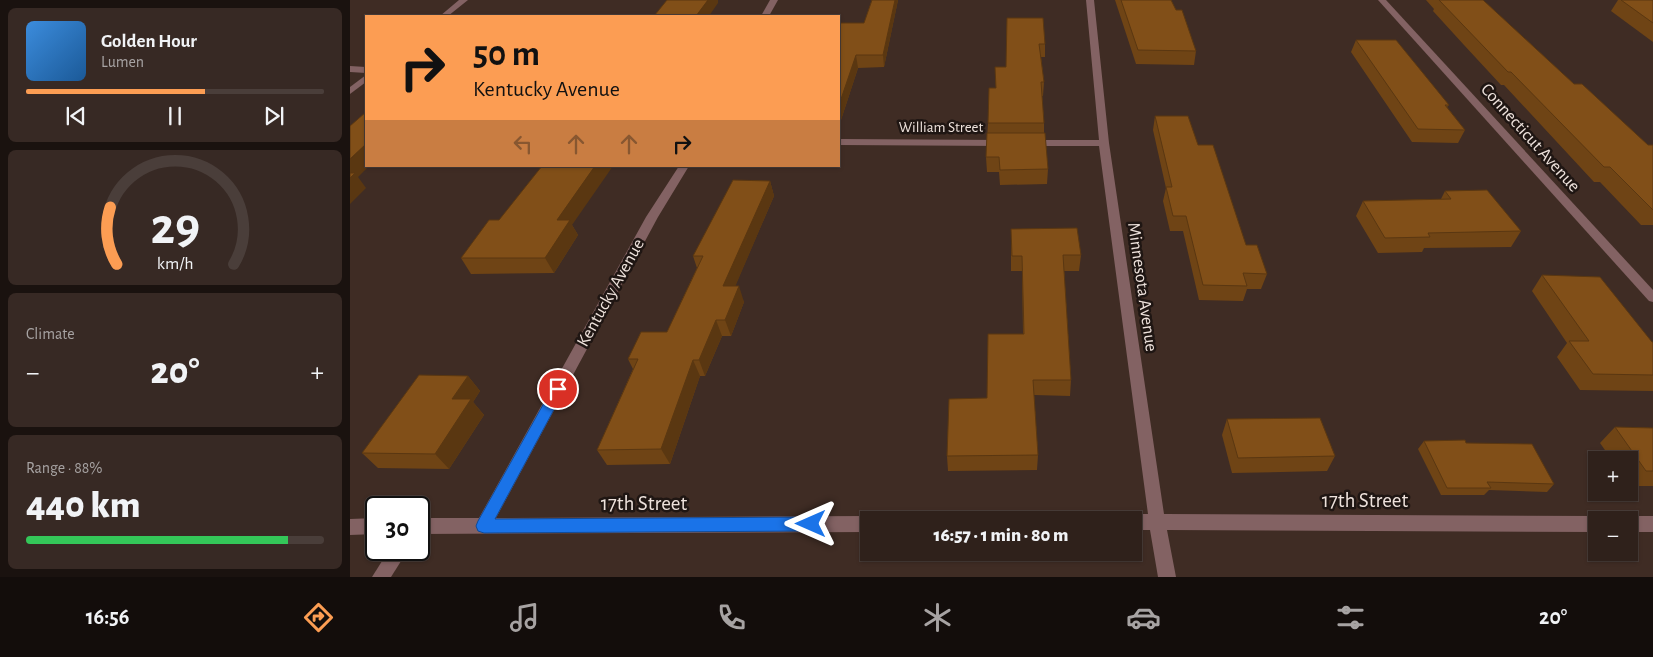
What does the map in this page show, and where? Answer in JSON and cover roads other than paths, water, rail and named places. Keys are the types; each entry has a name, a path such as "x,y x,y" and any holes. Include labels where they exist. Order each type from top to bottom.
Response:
{"street":[{"path":"445,15 464,0"},
{"path":"766,15 774,0"},
{"name":"Minnesota Avenue","path":"1090,0 1104,143 1166,577"},
{"name":"Connecticut Avenue","path":"1382,0 1653,298"},
{"path":"350,70 365,70"},
{"path":"350,91 365,79"},
{"name":"William Street","path":"840,142 1104,143"},
{"name":"Kentucky Avenue","path":"484,526 652,217 683,167"},
{"name":"17th Street","path":"1142,522 1588,524"},
{"name":"17th Street","path":"430,526 860,524"},
{"path":"1638,524 1653,524"},
{"path":"350,526 365,526"},
{"path":"382,577 392,561"}]}
